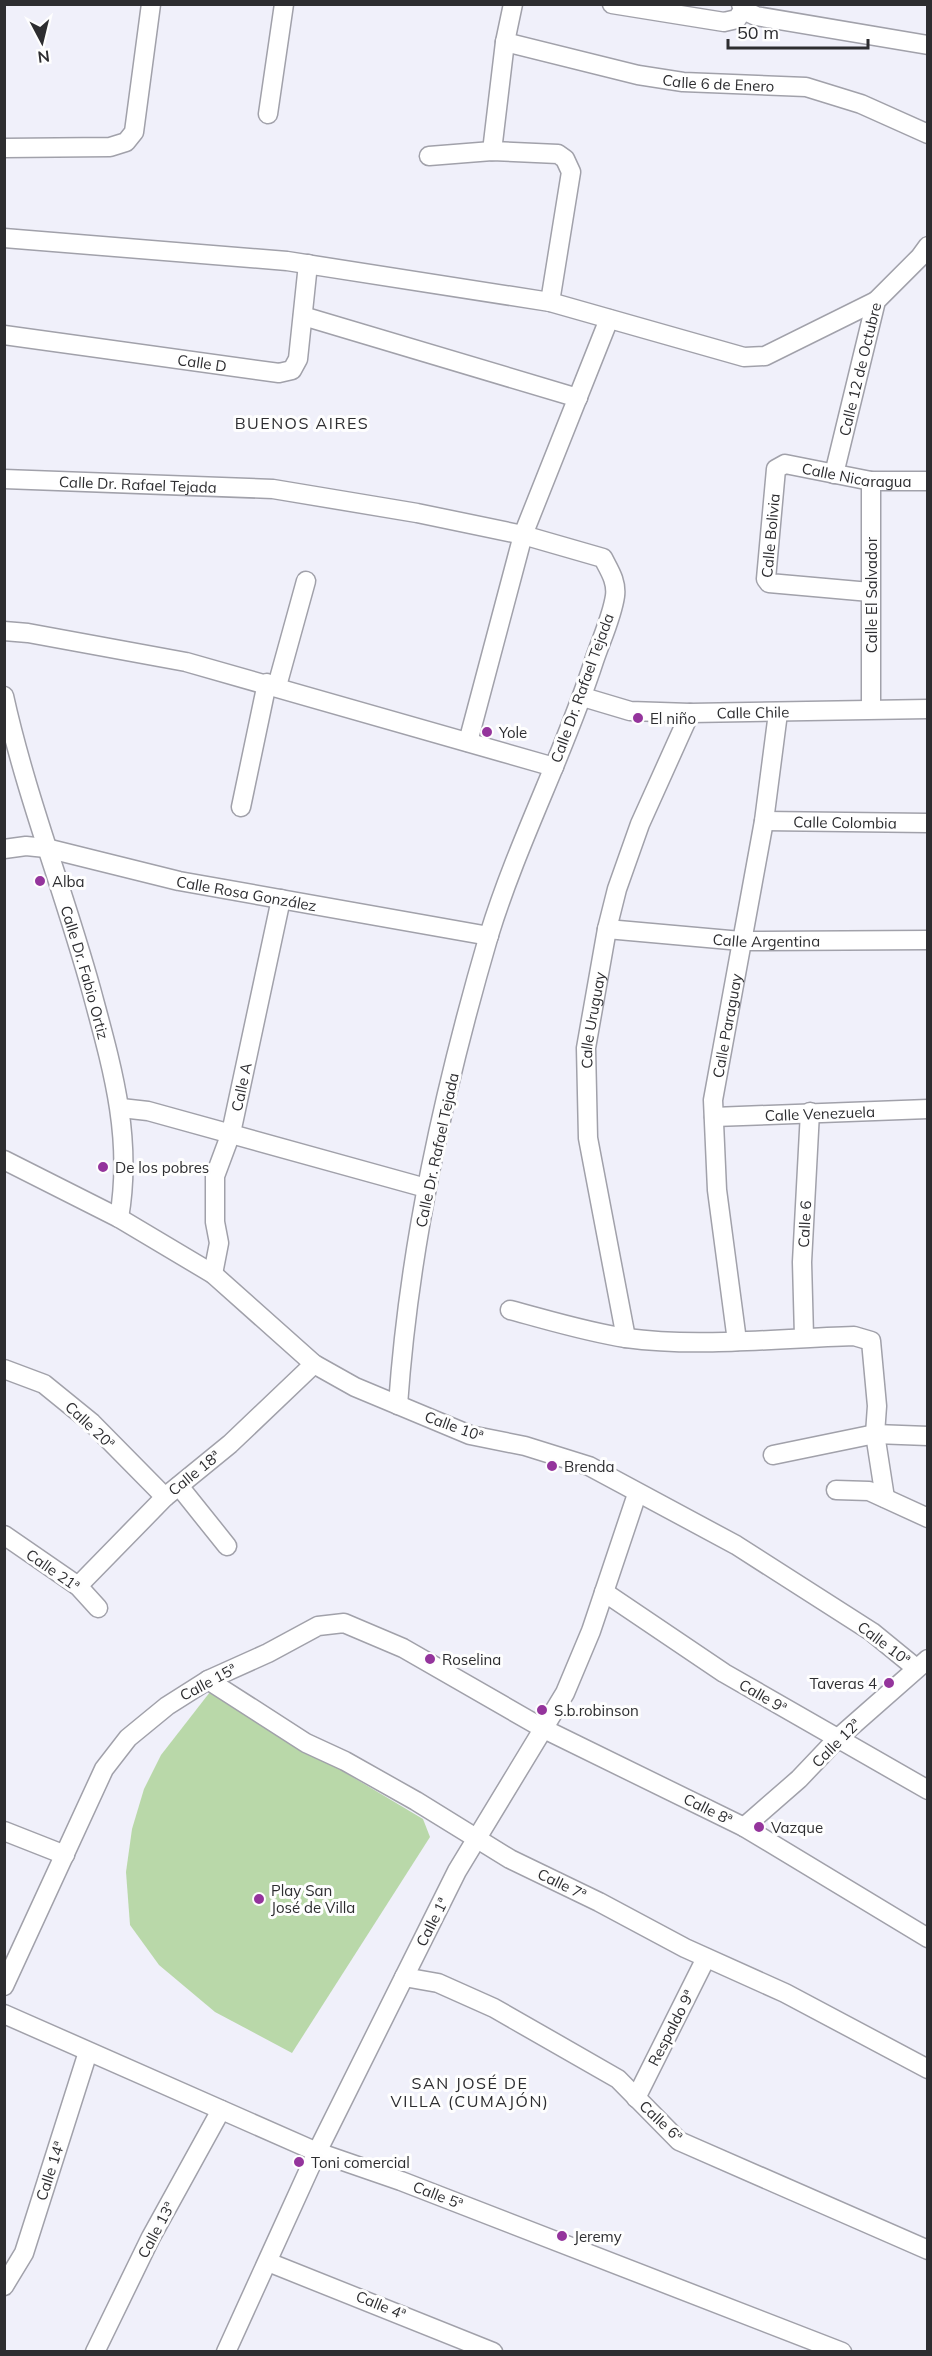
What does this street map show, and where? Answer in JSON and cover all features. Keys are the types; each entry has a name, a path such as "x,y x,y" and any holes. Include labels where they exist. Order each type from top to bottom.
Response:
{"street":[{"path":"4,148 110,147 126,142 134,132 151,4"},
{"path":"268,114 284,4"},
{"path":"492,151 505,42 513,4"},
{"path":"612,4 724,22 737,19 742,8 756,16 927,45"},
{"name":"Calle 6 de Enero","path":"505,42 638,75 683,82 806,87 861,104 927,134"},
{"path":"429,156 492,151 558,154 566,159 571,172 550,302"},
{"path":"4,238 308,264 550,302 744,357 765,356 876,301"},
{"name":"Calle 12 de Octubre","path":"834,474 876,301 925,253"},
{"name":"Calle D","path":"4,334 279,373 292,370 298,359 308,264"},
{"path":"303,316 578,398"},
{"path":"468,742 523,536 609,319"},
{"name":"Calle Nicaragua","path":"785,464 871,481 927,481"},
{"name":"Calle Bolivia","path":"785,464 776,469 766,579 769,583 870,592"},
{"name":"Calle Dr. Rafael Tejada","path":"4,479 273,489 417,513 523,536 603,558 614,577 615,596 582,697 505,889 489,936 426,1188 404,1323 398,1406"},
{"name":"Calle El Salvador","path":"871,481 871,709"},
{"path":"241,807 272,685 306,581"},
{"path":"4,631 28,633 186,662 554,767"},
{"name":"Calle Dr. Fabio Ortiz","path":"4,696 14,741 46,848 78,939 121,1108 124,1185 118,1218"},
{"name":"Calle Chile","path":"582,697 630,711 690,714 778,714 871,709 927,709"},
{"name":"Calle Uruguay","path":"626,1338 588,1138 586,1048 607,929 617,889 640,824 690,714"},
{"name":"Calle Paraguay","path":"737,1341 717,1190 714,1117 717,1073 764,821 778,714"},
{"name":"Calle Colombia","path":"764,821 927,823"},
{"name":"Calle Rosa González","path":"4,849 26,846 46,848 179,881 489,936"},
{"name":"Calle A","path":"213,1274 219,1243 215,1222 215,1176 231,1133 280,899"},
{"name":"Calle Argentina","path":"607,929 741,941 927,940"},
{"path":"121,1108 148,1111 426,1188"},
{"name":"Calle Venezuela","path":"714,1117 927,1109"},
{"name":"Calle 6","path":"804,1336 802,1263 810,1112"},
{"name":"Calle 10ª","path":"4,1160 118,1218 213,1274 314,1364 355,1387 470,1435 525,1446 589,1466 736,1545 922,1663"},
{"path":"510,1310 626,1338 737,1341 804,1336 854,1336 871,1341 877,1406 875,1434 885,1498"},
{"name":"Calle 18ª","path":"78,1586 172,1492 230,1443 314,1364"},
{"name":"Calle 20ª","path":"4,1369 44,1384 172,1492 227,1546"},
{"path":"773,1455 875,1434 927,1436"},
{"path":"836,1490 869,1491 927,1518"},
{"name":"Calle 1ª","path":"226,2352 317,2152 457,1871 479,1839 565,1694 638,1494"},
{"name":"Calle 21ª","path":"4,1535 78,1586 98,1608"},
{"name":"Calle 9ª","path":"604,1592 724,1673 927,1790"},
{"name":"Calle 15ª","path":"4,1986 104,1769 129,1738 167,1706 208,1680 268,1653 318,1626 344,1623 403,1648 544,1729"},
{"name":"Calle 12ª","path":"744,1827 799,1779 837,1739 922,1663"},
{"name":"Calle 7ª","path":"208,1680 306,1743 345,1761 510,1859 706,1958 785,1993 927,2069"},
{"name":"Calle 8ª","path":"544,1729 744,1827 927,1938"},
{"path":"4,1831 65,1855"},
{"name":"Respaldo 9ª","path":"636,2098 706,1958"},
{"name":"Calle 6ª","path":"404,1977 438,1983 494,2008 618,2079 679,2141 927,2250"},
{"name":"Calle 5ª","path":"4,2014 317,2152 400,2181 843,2352"},
{"name":"Calle 14ª","path":"4,2286 24,2253 88,2052"},
{"name":"Calle 13ª","path":"95,2352 152,2236 221,2110"},
{"name":"Calle 4ª","path":"268,2262 493,2352"}],"green space":[{"name":"Play San José de Villa","path":"210,1692 423,1819 430,1837 292,2053 215,2012 159,1965 130,1925 126,1872 132,1829 144,1789 161,1755"}],"place":[{"name":"El niño","path":"638,718"},
{"name":"Yole","path":"487,732"},
{"name":"Alba","path":"40,881"},
{"name":"De los pobres","path":"103,1167"},
{"name":"Brenda","path":"552,1466"},
{"name":"Roselina","path":"430,1659"},
{"name":"Taveras 4","path":"889,1683"},
{"name":"S.b.robinson","path":"542,1710"},
{"name":"Vazque","path":"759,1827"},
{"name":"Play San José de Villa","path":"259,1899"},
{"name":"Toni comercial","path":"299,2162"},
{"name":"Jeremy","path":"562,2236"}],"district":[{"name":"BUENOS AIRES","path":"302,423"},
{"name":"SAN JOSÉ DE VILLA (CUMAJÓN)","path":"470,2092"}]}
